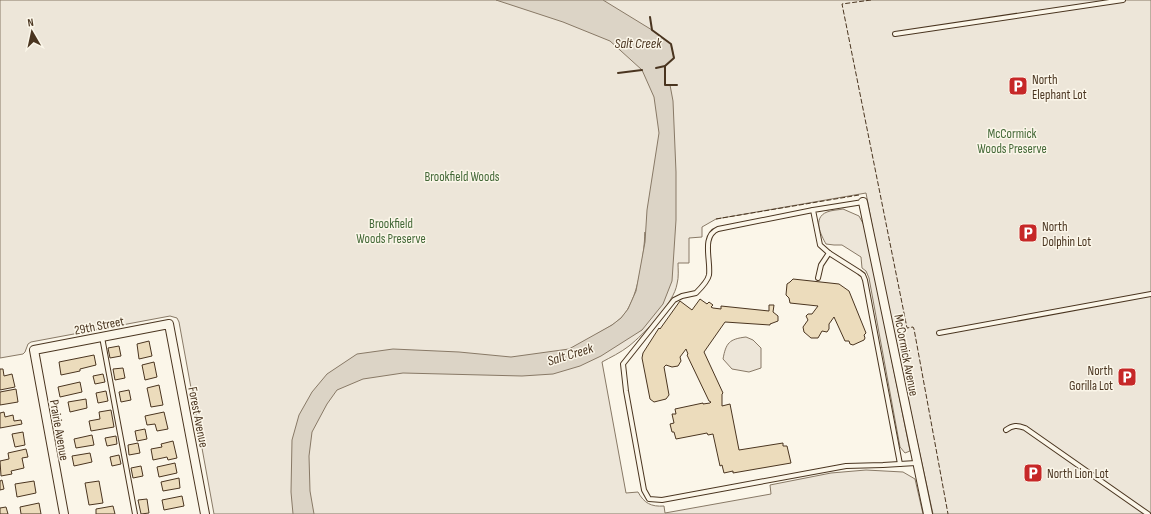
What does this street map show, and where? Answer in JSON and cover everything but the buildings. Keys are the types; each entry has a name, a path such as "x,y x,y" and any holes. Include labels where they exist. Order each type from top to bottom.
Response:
{"street":[{"name":"McCormick Avenue","path":"864,202 916,463 928,514"},
{"name":"29th Street","path":"34,350 169,324"},
{"name":"Forest Avenue","path":"169,324 205,514"},
{"name":"Prairie Avenue","path":"34,350 64,514"}],"lane":[{"path":"895,34 1123,0"},
{"path":"864,202 813,210 718,229 711,232 708,238 709,276 696,293 682,296 674,300 622,364 644,490 649,498 662,500 846,466 916,463"},
{"path":"813,210 818,241 829,253 863,275 865,280 900,464"},
{"path":"818,278 821,265 829,253"},
{"path":"939,333 1151,294"},
{"path":"102,337 135,514"},
{"path":"1006,430 1011,426 1017,425 1025,428 1051,448 1148,514"}],"green space":[{"name":"Brookfield Woods Preserve","path":"0,0 1151,0 1151,514 933,514 883,284 866,193 716,219 702,227 702,237 689,238 689,263 678,263 678,276 675,292 658,318 629,346 602,362 626,493 638,492 648,504 664,506 665,513 771,494 770,485 831,473 866,470 903,472 915,479 923,514 214,514 179,322 177,318 170,316 31,342 28,344 23,354 0,358","holes":["645,232 642,330 597,334 621,318 627,311 632,301 639,278"]},
{"path":"843,209 859,216 865,227 910,451 905,453 900,447 869,278 866,271 862,268 861,257 842,245 826,244 820,232 819,222 822,215 829,211"},
{"path":"746,337 753,340 761,348 761,368 749,372 732,369 723,359 725,349 729,343 736,339"}],"water":[{"name":"Salt Creek","path":"496,0 603,0 652,30 671,44 674,58 665,66 665,85 670,85 673,101 676,172 676,220 672,281 663,304 642,330 601,356 580,366 553,374 522,376 403,373 363,379 337,390 327,404 312,432 309,456 310,491 314,514 293,514 291,492 292,440 299,415 312,392 327,374 357,354 393,349 459,352 511,357 569,349 612,325 621,318 628,309 636,291 645,242 647,210 659,133 654,97 642,70 610,41 563,22"}],"fence":[{"path":"871,0 842,4 907,328 913,327 914,329 948,514"},
{"path":"716,219 859,195"}],"wall":[{"path":"650,17 652,30 671,44 674,58 665,66 656,68"},
{"path":"665,66 665,85 677,85"},
{"path":"618,73 642,70"}],"place":[{"name":"North Elephant Lot","path":"1018,86"},
{"name":"North Dolphin Lot","path":"1028,233"},
{"name":"North Gorilla Lot","path":"1127,377"},
{"name":"North Lion Lot","path":"1033,473"}],"park label":[{"name":"McCormick Woods Preserve","path":"1012,140"},
{"name":"Brookfield Woods","path":"462,176"}]}
